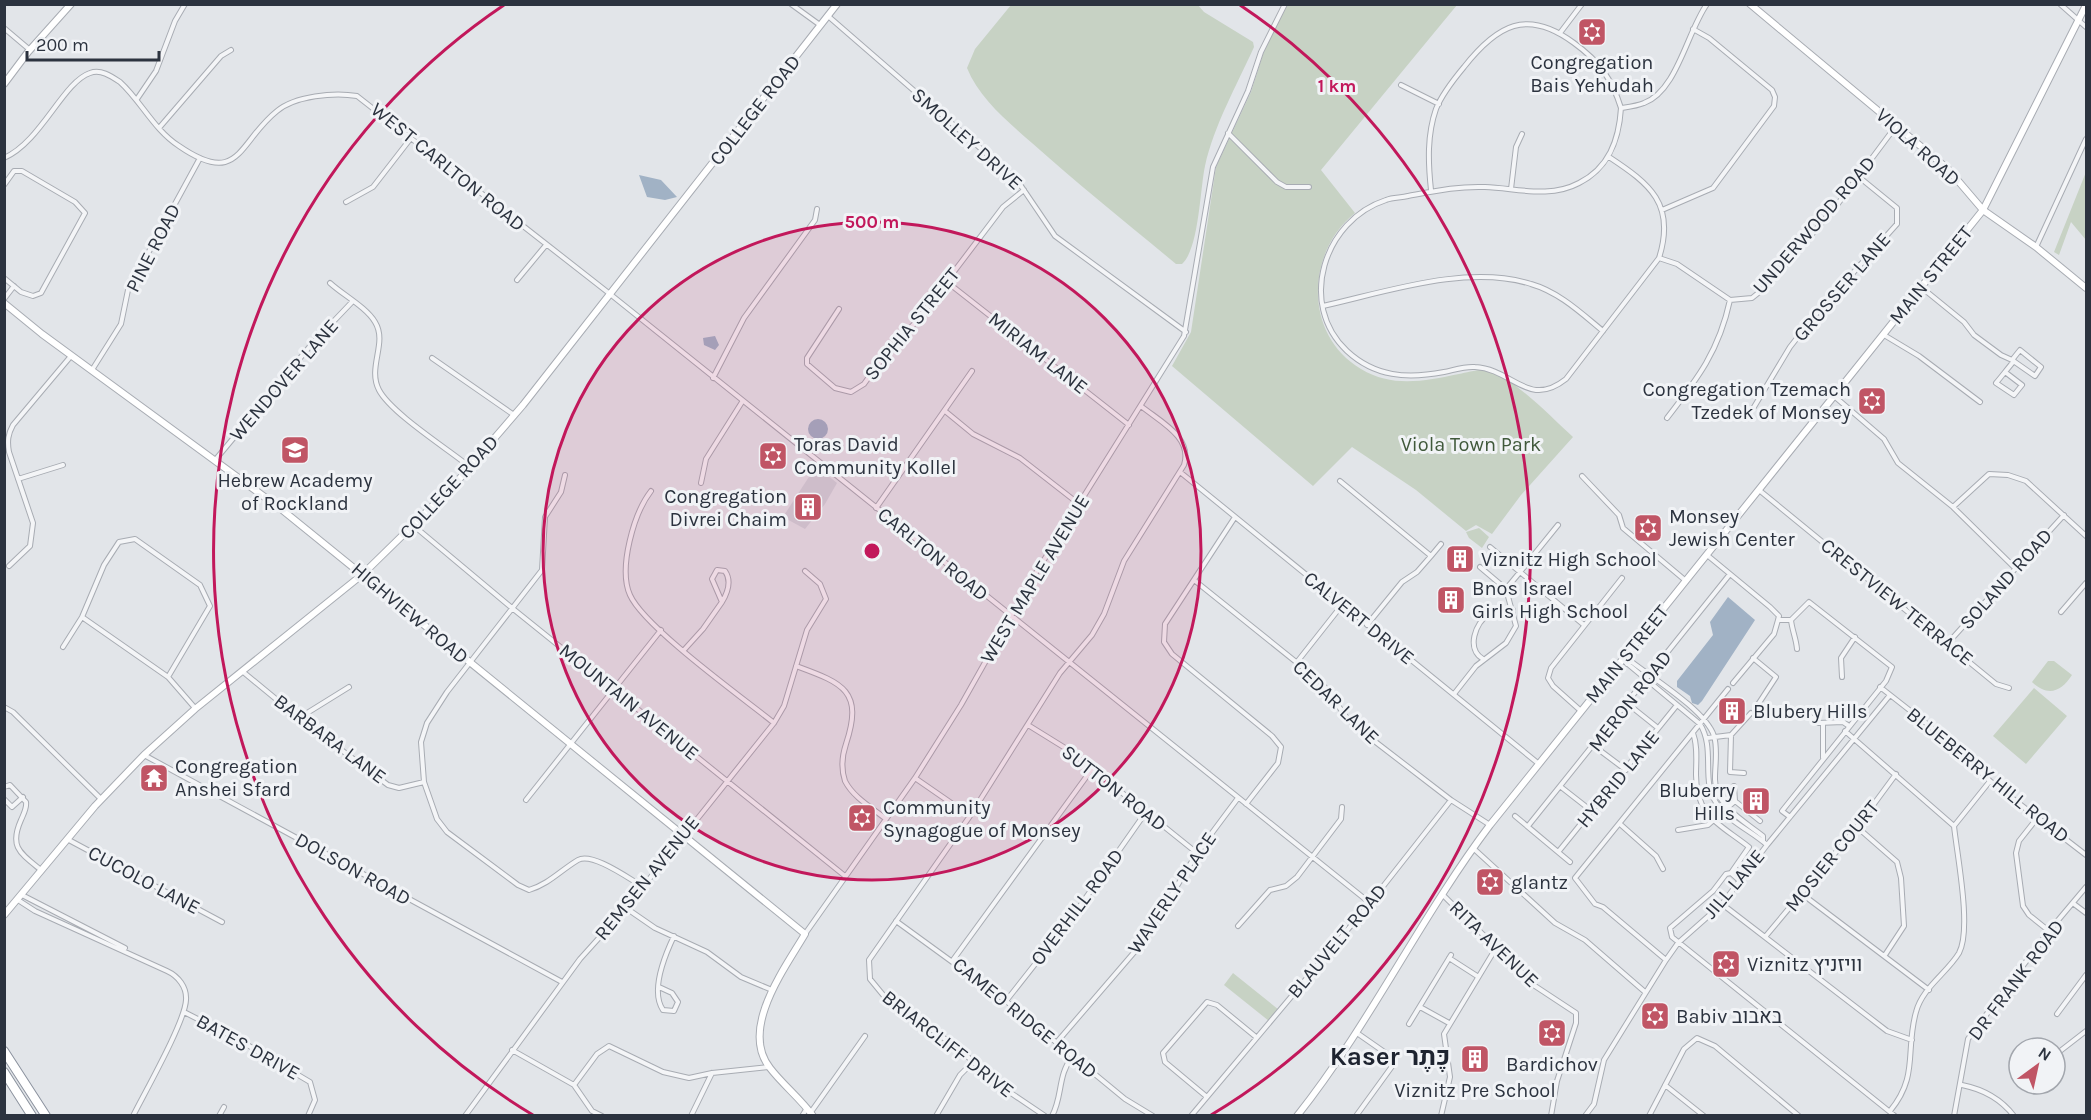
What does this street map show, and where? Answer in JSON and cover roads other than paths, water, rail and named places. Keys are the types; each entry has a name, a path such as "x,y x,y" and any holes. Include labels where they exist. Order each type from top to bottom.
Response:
{"highway":[{"path":"4,1051 46,1116"},
{"path":"4,1072 32,1116"}],"street":[{"path":"4,84 30,50 71,4"},
{"path":"137,99 156,71 175,21 185,4"},
{"path":"791,4 820,26"},
{"name":"COLLEGE ROAD","path":"4,915 101,799 144,755 242,670 363,574 471,467 514,416 837,4"},
{"name":"WEST MAPLE AVENUE","path":"810,1112 768,1067 761,1050 760,1030 772,990 806,934 915,778 961,705 1011,616 1186,332 1213,167 1248,91 1265,42 1285,4"},
{"path":"1560,33 1582,4"},
{"path":"1620,108 1645,103 1668,83 1707,4"},
{"name":"VIOLA ROAD","path":"1750,4 1948,169 1983,210 2036,247 2086,288"},
{"path":"2060,4 2086,27"},
{"name":"MAIN STREET","path":"1297,1116 1357,1033 1473,848 1490,825 1581,711 1625,662 1686,581 1983,210 2086,5"},
{"name":"SMOLLEY DRIVE","path":"828,16 1003,167 1024,190 1055,236 1186,332"},
{"path":"1431,190 1428,162 1430,134 1439,104 1453,81 1493,34 1521,24 1541,24 1560,33 1600,65 1615,90 1620,108 1616,140 1609,157 1597,171 1563,190 1542,192 1461,187 1431,190 1386,200 1364,210 1336,237 1326,256 1320,284 1329,326 1344,348 1357,360 1387,375 1406,377 1472,366 1500,371 1522,387 1535,391 1548,390 1566,379 1659,258 1665,231 1662,210 1648,184 1609,157"},
{"path":"4,28 30,50"},
{"path":"1662,210 1713,188 1774,106 1775,97 1772,90 1709,38 1693,29"},
{"path":"159,128 221,56 231,50"},
{"name":"WEST CARLTON ROAD","path":"4,158 28,144 70,90 89,73 101,72 110,75 137,99 159,128 177,145 211,162 227,162 242,152 261,127 287,104 332,96 357,96 610,294"},
{"path":"1401,86 1439,104"},
{"name":"UNDERWOOD ROAD","path":"1659,258 1677,264 1730,300 1744,301 1760,293 1859,177 1896,125"},
{"path":"1228,133 1277,182 1286,187 1308,187"},
{"path":"1511,189 1516,147 1522,134"},
{"path":"346,202 373,187 411,138"},
{"path":"2036,247 2086,138"},
{"name":"PINE ROAD","path":"92,370 121,324 128,290 200,158"},
{"path":"4,185 14,171 22,171 75,202 85,213 41,293 33,296 4,278"},
{"name":"GROSSER LANE","path":"1754,407 1790,347 1845,279 1897,224 1897,208 1859,177"},
{"name":"SOPHIA STREET","path":"839,309 807,358 807,364 835,388 851,392 864,384 886,353 915,323 1003,207 1024,190"},
{"path":"713,378 744,318 815,220 818,209"},
{"path":"517,280 546,245"},
{"path":"1323,306 1468,277 1500,278 1531,284 1556,295 1603,331"},
{"name":"MIRIAM LANE","path":"947,282 1129,424"},
{"path":"330,284 372,317 379,332 374,373 383,396 471,467"},
{"path":"4,301 14,286"},
{"path":"1921,288 1964,322 1974,335 2001,355 2013,360 2035,376 2042,367 2020,350 2013,360 2005,372 1996,383 2014,395 2022,385 2005,372"},
{"name":"CARLTON ROAD","path":"610,294 1370,903"},
{"path":"1667,418 1703,372 1724,328 1730,300"},
{"name":"HIGHVIEW ROAD","path":"4,301 92,370 216,459 363,574 806,934"},
{"name":"WENDOVER LANE","path":"216,459 311,345 352,302"},
{"path":"1883,334 1919,356 1980,402"},
{"path":"9,566 25,553 32,537 33,523 9,452 9,433 13,425 72,355"},
{"path":"432,358 514,416"},
{"path":"876,508 972,371"},
{"path":"1834,396 1884,439 1890,453 1913,477 1953,507 2014,567"},
{"path":"701,483 706,459 742,402"},
{"path":"1141,406 1181,439 1186,453 1180,472"},
{"path":"945,411 981,438 1020,458 1079,504"},
{"path":"18,479 63,465"},
{"name":"CALVERT DRIVE","path":"1180,472 1539,765"},
{"name":"BRIARCLIFF DRIVE","path":"1045,1116 1005,1089 974,1060 884,996 870,979 870,960 970,816 1069,662 1092,635 1104,614 1124,561 1180,472"},
{"path":"1953,507 1989,474 2008,475 2026,481 2086,536"},
{"path":"565,475 561,492 545,517 542,570 427,723 420,742 424,782 437,819 447,832 518,885 529,890 542,887 580,859 590,858 642,886"},
{"path":"1582,476 1619,515 1623,528 1686,581"},
{"path":"1340,481 1431,556"},
{"name":"CRESTVIEW TERRACE","path":"1759,490 1996,684 2009,688"},
{"path":"651,491 636,515 626,571 629,594 637,607 661,630 774,723"},
{"name":"SOLAND ROAD","path":"1948,643 2064,514"},
{"path":"1235,517 1165,624 1163,637 1166,648 1272,736 1281,747 1278,763 1246,804"},
{"path":"1506,588 1558,525"},
{"name":"MOUNTAIN AVENUE","path":"414,526 726,782 845,876"},
{"path":"63,647 82,617 109,556 119,542 135,539 200,585 210,606 168,677"},
{"path":"1367,625 1391,595 1441,544"},
{"path":"1490,547 1584,625"},
{"path":"1707,555 1778,618 1791,620"},
{"path":"1454,694 1483,659 1497,653 1514,632 1517,620 1506,588 1480,567"},
{"path":"684,650 703,629 722,602 728,591 728,576 725,571 717,570 712,579 722,602"},
{"name":"REMSEN AVENUE","path":"465,1116 562,982 626,908 774,723 784,706 807,630 826,599 820,584 805,571"},
{"name":"MERON ROAD","path":"1528,826 1730,574"},
{"path":"1581,711 1553,686 1548,678 1551,668 1622,578"},
{"name":"CEDAR LANE","path":"1194,580 1321,682 1347,718 1360,730 1451,800"},
{"path":"2061,612 2086,583"},
{"path":"1790,817 1782,811 1880,687 1892,667 1809,602 1791,620"},
{"path":"1297,662 1342,605"},
{"path":"1483,659 1478,656 1474,645 1478,625 1492,612 1514,610"},
{"path":"82,617 168,677 195,709"},
{"path":"1733,683 1774,634 1778,618"},
{"path":"1791,620 1796,633 1797,649"},
{"path":"526,800 661,630"},
{"path":"1842,677 1841,658 1855,637"},
{"path":"1753,658 1776,677 1757,706"},
{"path":"1625,662 1632,662 1704,719 1714,736 1714,781 1717,793 1728,808 1763,836 1765,843"},
{"path":"1625,662 1700,724 1707,738 1709,784 1716,804 1759,841 1765,843"},
{"path":"796,666 828,678 840,686 849,697 854,718 843,753 845,780 852,791 886,819"},
{"name":"BARBARA LANE","path":"242,670 299,718 388,785 399,788 424,782"},
{"path":"299,718 349,687"},
{"name":"BLUEBERRY HILL ROAD","path":"1880,687 1945,738 1990,781 2086,855"},
{"path":"1665,960 1603,907 1595,904 1575,878 1728,689"},
{"name":"JILL LANE","path":"1585,1116 1594,1104 1604,1060 1665,960 1678,943 1722,904 1765,843 1790,817 1890,695"},
{"name":"HYBRID LANE","path":"1559,851 1593,812 1681,700"},
{"path":"1628,704 1658,728"},
{"path":"4,707 13,712 101,799"},
{"path":"1744,773 1730,772 1731,735 1751,713"},
{"path":"1785,714 1806,713 1818,723 1843,722 1849,726"},
{"path":"1823,759 1824,723"},
{"name":"SUTTON ROAD","path":"1028,725 1092,769 1197,853"},
{"path":"1845,732 1954,826 1964,940 1959,953 1929,990 1916,1013 1909,1075 1903,1095 1890,1111"},
{"path":"1693,733 1696,742 1697,795 1702,809 1713,821 1749,847 1731,873 1726,874 1713,891 1670,928 1672,937 1895,1116"},
{"path":"1707,738 1731,735"},
{"path":"1594,746 1626,770"},
{"name":"DOLSON ROAD","path":"144,755 562,982"},
{"path":"953,960 1092,769"},
{"name":"MOSIER COURT","path":"1766,937 1857,827 1896,774"},
{"path":"915,778 970,816"},
{"path":"1954,826 1990,781"},
{"path":"4,787 10,785 23,797 27,806 16,832 16,843 23,855 41,871"},
{"path":"1734,786 1735,801 1760,821"},
{"path":"1561,787 1593,812"},
{"path":"4,799 12,807 23,797"},
{"name":"WAVERLY PLACE","path":"1057,1042 1095,994 1143,942 1197,853 1238,798"},
{"path":"1451,800 1490,825"},
{"name":"BLAUVELT ROAD","path":"1191,1116 1370,903 1451,800"},
{"path":"1678,830 1708,825 1735,801"},
{"path":"1238,926 1270,890 1292,882 1341,819 1342,807"},
{"name":"OVERHILL ROAD","path":"1006,1001 1073,916 1146,813"},
{"path":"1515,816 1570,862"},
{"path":"2038,817 2019,841 2016,853 2023,906 2029,915 2049,931"},
{"path":"1620,824 1656,856 1664,869"},
{"path":"1857,827 1897,862 1901,878 1904,926 1885,955"},
{"name":"CUCOLO LANE","path":"67,839 222,922"},
{"path":"1473,848 1555,923 1585,940 1645,992"},
{"path":"1731,873 1740,881"},
{"name":"DR FRANK ROAD","path":"1954,1116 1962,1085 1968,1039 2049,931 2086,887"},
{"path":"1802,894 1929,990"},
{"name":"RITA AVENUE","path":"1443,895 1535,986 1576,1013 1576,1023 1557,1081 1551,1116"},
{"path":"20,897 36,911 139,957 172,973 181,981 186,992 184,1012 133,1116"},
{"path":"1722,904 1887,1031 1912,1040"},
{"path":"2074,904 2086,913"},
{"path":"626,908 655,928 707,952 741,977 772,990"},
{"name":"CAMEO RIDGE ROAD","path":"896,921 953,960 1125,1099 1153,1116"},
{"path":"659,987 676,997 678,1002 674,1011 668,1012 660,1006 659,987 663,960 674,936"},
{"path":"1442,1116 1450,1077 1444,1034 1496,948"},
{"path":"1409,1024 1450,956 1478,976"},
{"path":"2057,1014 2086,975"},
{"path":"1207,1097 1165,1062 1163,1053 1206,1002 1217,1005 1256,1036"},
{"path":"1420,1007 1449,1023"},
{"name":"BATES DRIVE","path":"184,1012 240,1040 310,1082 315,1100 308,1116"},
{"path":"2067,1046 2086,1031"},
{"path":"1356,1116 1394,1065 1390,1056 1357,1033"},
{"path":"802,1116 810,1112 865,1036"},
{"path":"1649,1116 1684,1048 1697,1038 1715,1047 1799,1116"},
{"path":"574,1085 597,1054 609,1046 674,1075 688,1078 712,1072 768,1067"},
{"path":"512,1050 574,1085 591,1113 602,1116"},
{"path":"1052,1116 1056,1108 1062,1074 1073,1055"},
{"path":"936,1116 960,1075 974,1060"},
{"path":"691,1116 712,1072"},
{"path":"1665,1085 1704,1116"},
{"path":"1962,1085 1978,1088 2005,1105 2014,1116"},
{"path":"219,1116 224,1107"}],"water":[{"path":"639,175 661,180 677,197 665,200 647,197"},
{"path":"715,336 719,345 715,350 704,345 703,338"},
{"path":"818,419 825,422 828,429 825,436 818,439 811,436 808,429 811,422"},
{"path":"1728,597 1755,620 1698,705 1692,703 1690,696 1677,687 1677,681 1713,635 1710,622"}],"place":[{"name":"Congregation Bais Yehudah","path":"1592,32"},
{"name":"Congregation Tzemach Tzedek of Monsey","path":"1872,401"},
{"name":"Hebrew Academy of Rockland","path":"295,450"},
{"name":"Toras David Community Kollel","path":"773,456"},
{"name":"Congregation Divrei Chaim","path":"808,507"},
{"name":"Monsey Jewish Center","path":"1648,528"},
{"name":"Viznitz High School","path":"1460,559"},
{"name":"Bnos Israel Girls High School","path":"1451,600"},
{"name":"Blubery Hills","path":"1732,711"},
{"name":"Congregation Anshei Sfard","path":"154,778"},
{"name":"Bluberry Hills","path":"1756,801"},
{"name":"Community Synagogue of Monsey","path":"862,818"},
{"name":"glantz","path":"1490,882"},
{"name":"Viznitz וויזניץ","path":"1726,964"},
{"name":"Babiv באבוב","path":"1655,1016"},
{"name":"Bardichov","path":"1552,1033"},
{"name":"Viznitz Pre School","path":"1475,1059"}],"district":[{"name":"Kaser כֶּתֶר","path":"1390,1056"}],"park label":[{"name":"Viola Town Park","path":"1471,444"}]}
